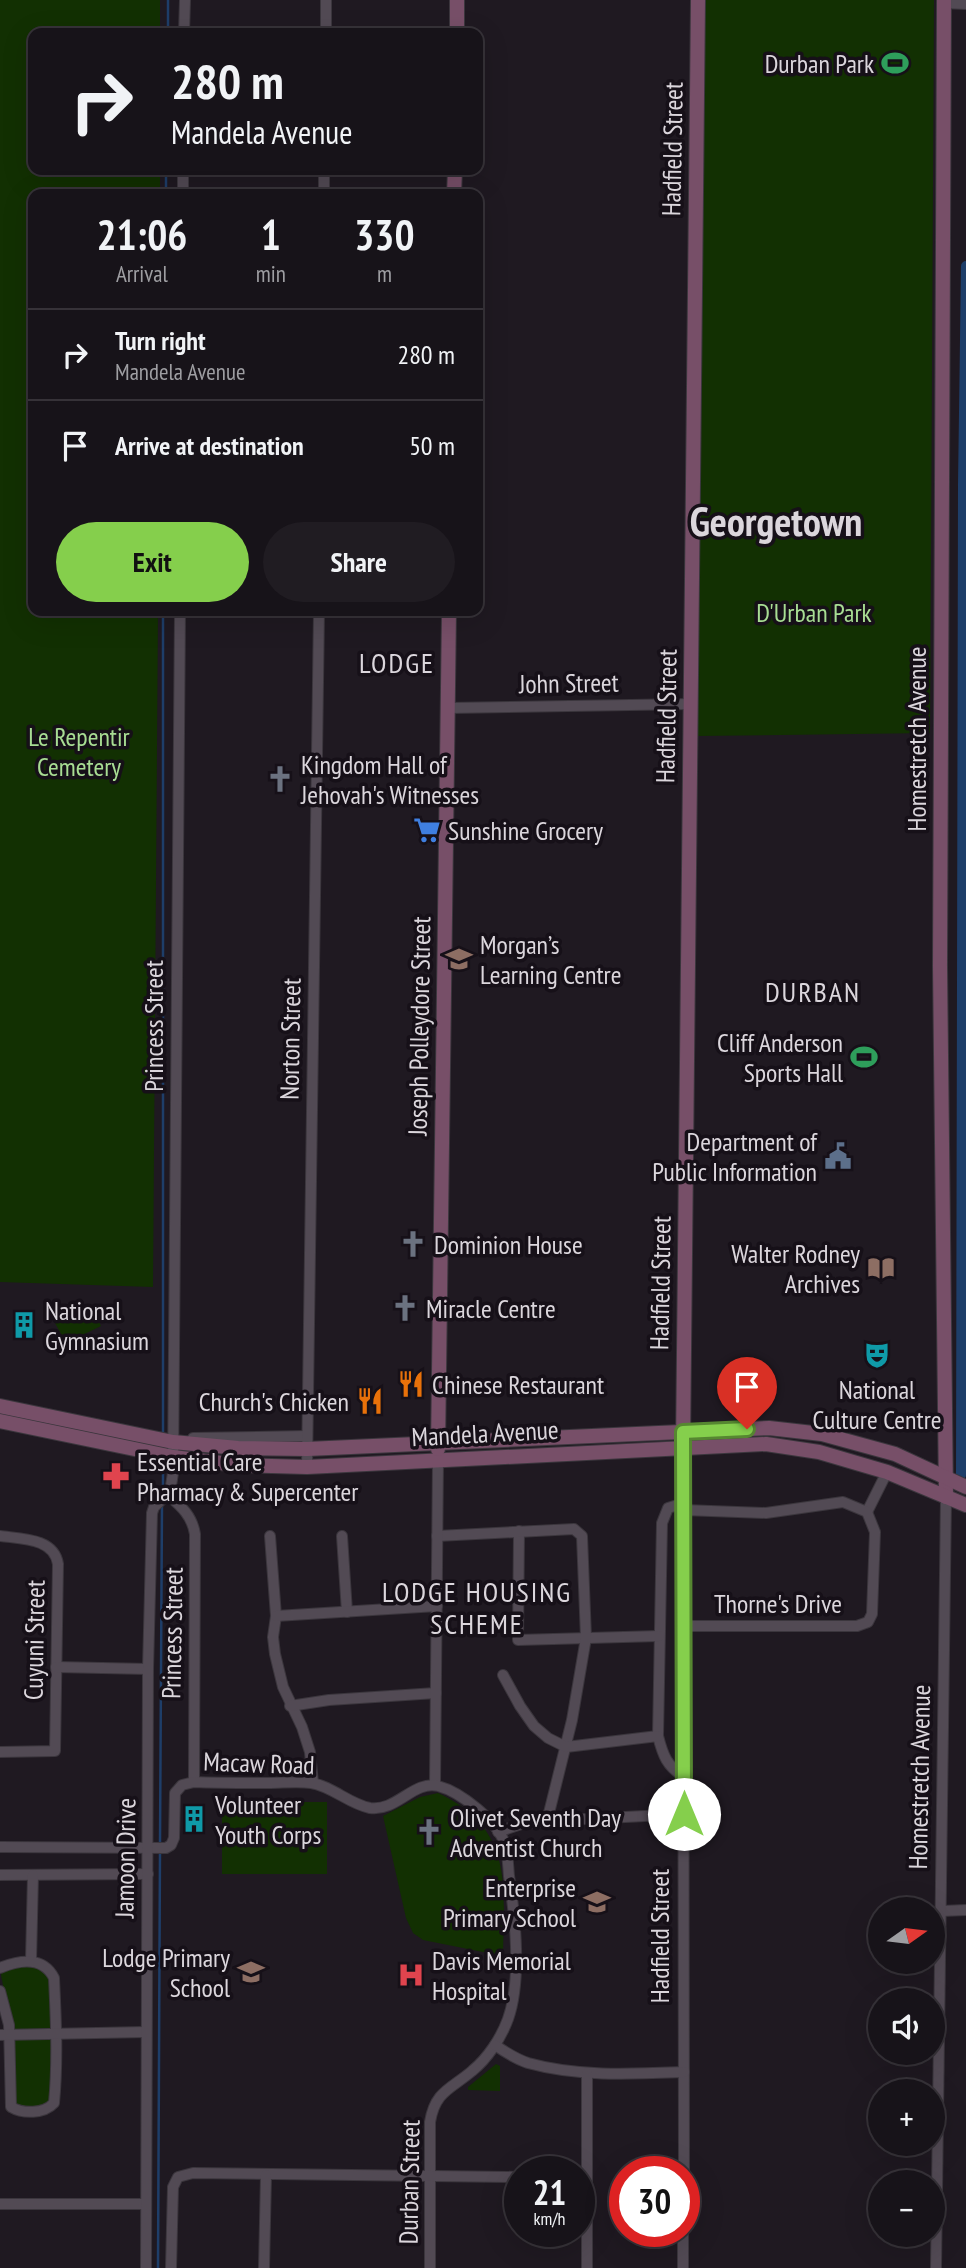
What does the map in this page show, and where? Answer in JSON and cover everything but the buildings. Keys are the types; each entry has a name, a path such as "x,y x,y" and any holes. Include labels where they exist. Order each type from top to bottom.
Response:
{"main road":[{"path":"457,0 457,28"},
{"name":"Hadfield Street","path":"683,1448 698,0"},
{"name":"Homestretch Avenue","path":"944,1 940,966 946,1497"},
{"name":"Joseph Polleydore Street","path":"438,1459 449,616"},
{"name":"Mandela Avenue","path":"0,1406 237,1465 307,1467 766,1444 819,1452 887,1472 966,1505"},
{"name":"Mandela Avenue","path":"0,1420 167,1446 238,1448 307,1442 438,1442 769,1428 822,1434 895,1454 966,1487"}],"street":[{"path":"184,28 185,0"},
{"path":"326,0 326,28"},
{"path":"944,1 964,4"},
{"name":"Princess Street","path":"167,1446 180,616"},
{"name":"Norton Street","path":"307,1467 319,616"},
{"name":"John Street","path":"448,708 691,704"},
{"path":"167,1446 172,1486 167,1496"},
{"name":"Hadfield Street","path":"683,1448 684,2156"},
{"path":"435,1785 438,1459"},
{"path":"684,1777 669,1766 658,1736 662,1523 668,1508 684,1506 766,1513 843,1502 867,1512 887,1472"},
{"name":"Princess Street","path":"167,1496 188,1513 195,1534 194,1782"},
{"name":"Jamoon Drive","path":"146,2268 145,2032 148,1874 157,1848 148,1669 152,1513 154,1507 167,1496"},
{"name":"Homestretch Avenue","path":"942,1897 946,1497"},
{"name":"Thorne's Drive","path":"683,1626 857,1626 869,1622 872,1614 875,1532 867,1512"},
{"path":"437,1536 574,1529 581,1534 586,1638 566,1747 547,1821"},
{"path":"519,1531 519,1640 659,1636"},
{"name":"Cuyuni Street","path":"0,1536 37,1542 51,1548 57,1555 55,1751 0,1752"},
{"path":"270,1536 276,1616 273,1637 275,1654 283,1687 302,1727 310,1752 313,1783"},
{"path":"342,1536 347,1612"},
{"path":"276,1616 437,1606"},
{"path":"56,1667 148,1669"},
{"path":"503,1675 534,1726 548,1738 566,1747 658,1736"},
{"path":"290,1706 329,1700 436,1693"},
{"name":"Macaw Road","path":"157,1848 171,1845 174,1838 175,1793 182,1785 194,1782 313,1783 372,1808 390,1805 425,1786 435,1785"},
{"name":"Durban Street","path":"430,2268 430,2122 433,2108 444,2092 473,2070 495,2045 509,2016 516,1954 506,1845 498,1832 462,1797 435,1785"},
{"path":"498,1832 521,1824 547,1821 684,1814"},
{"path":"0,1847 157,1848"},
{"path":"0,1875 148,1874"},
{"path":"31,1961 33,1875"},
{"path":"945,1911 966,1910"},
{"path":"0,1969 10,1964 31,1961 50,1970 54,1978 57,2035 54,2103 44,2110 15,2110 9,2102 4,2035 9,2025 0,1991"},
{"name":"Homestretch Avenue","path":"936,2268 941,1974"},
{"path":"4,2035 145,2032"},
{"path":"495,2045 527,2063 587,2073 684,2072"},
{"path":"584,2156 587,2073"},
{"path":"171,2268 173,2187 178,2177 193,2173 504,2177"},
{"path":"264,2268 267,2175"},
{"path":"0,2204 145,2204"},
{"path":"586,2247 587,2268"},
{"path":"683,2247 683,2268"}],"green space":[{"name":"Le Repentir Cemetery","path":"0,0 160,0 160,28 28,28 28,175 160,175 160,189 28,189 28,616 158,616 153,1287 0,1282"},
{"name":"D'Urban Park","path":"704,0 934,0 930,733 696,736"},
{"path":"91,1306 101,1326 66,1343 55,1323"},
{"path":"438,1793 463,1807 492,1841 503,1882 503,1956 423,1940 413,1933 406,1918 383,1816 420,1797"},
{"path":"222,1802 327,1802 327,1874 222,1874"},
{"path":"28,1963 49,1974 53,2032 12,2032 1,1975 2,1972"},
{"path":"11,2038 54,2039 51,2102 45,2107 15,2107"},
{"path":"496,2064 500,2066 500,2091 468,2090 468,2087"}],"waterway":[{"path":"168,0 168,28"},
{"path":"166,175 166,189"},
{"path":"961,1475 966,266"},
{"path":"163,616 163,1433"},
{"path":"163,1461 163,1493"},
{"path":"160,1843 162,1503"},
{"path":"158,2268 160,1850"}],"place":[{"name":"Durban Park","path":"895,63"},
{"name":"Kingdom Hall of Jehovah's Witnesses","path":"280,779"},
{"name":"Sunshine Grocery","path":"427,830"},
{"name":"Morgan’s Learning Centre","path":"459,959"},
{"name":"Cliff Anderson Sports Hall","path":"864,1057"},
{"name":"Department of Public Information","path":"838,1156"},
{"name":"Dominion House","path":"413,1244"},
{"name":"Walter Rodney Archives","path":"881,1268"},
{"name":"Miracle Centre","path":"405,1308"},
{"name":"National Gymnasium","path":"24,1325"},
{"name":"National Culture Centre","path":"877,1355"},
{"name":"Chinese Restaurant","path":"411,1384"},
{"name":"Church's Chicken","path":"370,1401"},
{"name":"Essential Care Pharmacy & Supercenter","path":"116,1476"},
{"name":"Volunteer Youth Corps","path":"194,1819"},
{"name":"Olivet Seventh Day Adventist Church","path":"429,1832"},
{"name":"Enterprise Primary School","path":"597,1902"},
{"name":"Lodge Primary School","path":"251,1972"},
{"name":"Davis Memorial Hospital","path":"411,1975"}],"district":[{"name":"Georgetown","path":"776,521"},
{"name":"LODGE","path":"397,662"},
{"name":"DURBAN","path":"813,991"},
{"name":"LODGE HOUSING SCHEME","path":"477,1607"}],"route":[{"path":"684,1814 683,1432 747,1429"}]}
